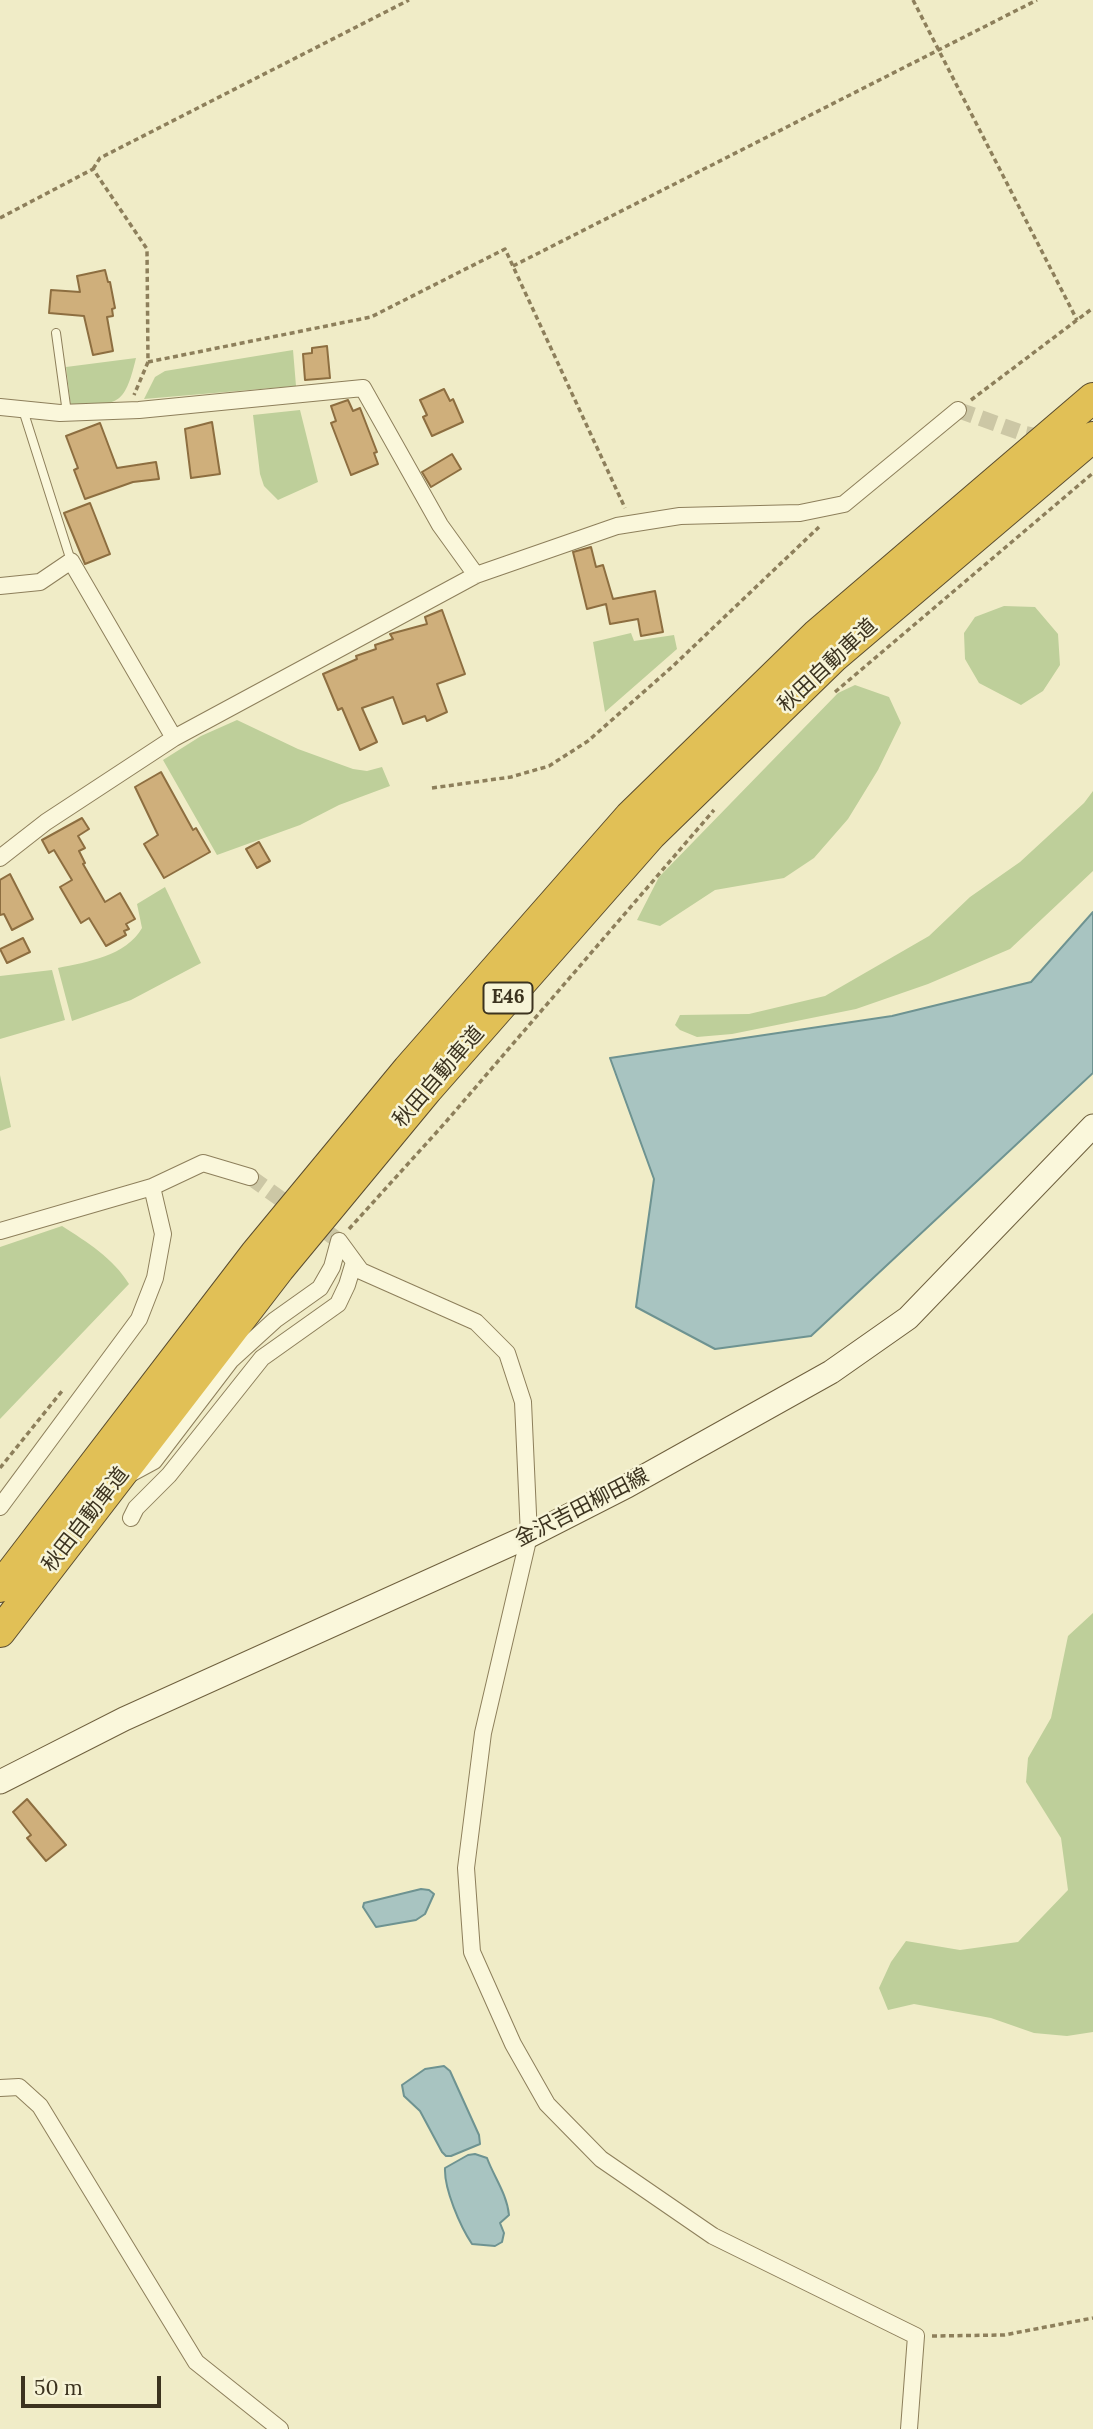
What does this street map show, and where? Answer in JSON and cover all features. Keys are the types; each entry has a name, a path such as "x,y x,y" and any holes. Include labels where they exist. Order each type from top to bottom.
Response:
{"highway":[{"name":"秋田自動車道","path":"0,1587 255,1254 408,1069 630,816 816,635 1093,398"},
{"name":"秋田自動車道","path":"0,1632 279,1269 436,1080 651,835 834,657 1093,437"}],"main road":[{"name":"金沢吉田柳田線","path":"0,1782 124,1719 529,1536 627,1486 831,1372 908,1318 1093,1126"}],"street":[{"path":"0,407 68,413 128,410 363,388 440,525 476,575"},
{"path":"0,858 46,822 174,737 476,575 578,538 632,523 680,516 800,513 844,504 958,410"},
{"path":"0,586 40,582 71,561 174,737"},
{"path":"0,1231 152,1187 202,1163 250,1177"},
{"path":"0,1507 139,1319 155,1278 163,1234 152,1187"},
{"path":"116,1481 154,1461 231,1360 275,1320 320,1288 332,1267 339,1241"},
{"path":"339,1241 361,1271 475,1322 507,1353 523,1402 529,1536 483,1733 466,1867 472,1952 513,2044 547,2104 601,2159 713,2236 916,2336 908,2429"},
{"path":"131,1518 135,1508 169,1475 262,1358 338,1304 354,1262"},
{"path":"0,2088 19,2087 40,2106 196,2362 280,2429"}],"lane":[{"path":"56,333 68,413"},
{"path":"23,410 71,561"}],"path":[{"path":"0,218 93,169 100,158 409,0"},
{"path":"913,0 1077,320"},
{"path":"513,266 1037,0"},
{"path":"93,169 147,249 148,362 128,410"},
{"path":"148,362 371,317 505,249 632,523"},
{"path":"958,410 1093,308"},
{"path":"831,696 1093,473"},
{"path":"432,788 511,777 540,769 588,741 673,666 844,504"},
{"path":"339,1241 444,1124 714,810"},
{"path":"916,2336 1004,2335 1093,2318"}],"green space":[{"path":"293,350 296,386 144,399 155,377 165,371"},
{"path":"136,358 127,386 117,400 99,405 71,407 66,367"},
{"path":"300,410 318,482 278,500 264,486 260,474 253,415"},
{"path":"1004,606 1035,607 1058,634 1060,665 1043,691 1021,705 979,683 965,659 964,633 975,617"},
{"path":"631,633 634,641 674,635 677,649 605,712 593,642"},
{"path":"855,685 889,697 901,723 878,770 848,819 814,858 784,878 715,890 660,926 637,920 659,877 838,693"},
{"path":"237,720 298,749 353,769 367,771 382,767 390,786 339,805 300,825 217,855 163,760 201,736"},
{"path":"1093,791 1093,871 1010,949 928,984 856,1009 732,1034 697,1037 675,1025 680,1015 749,1014 825,996 929,936 970,897 1020,862 1084,803"},
{"path":"165,887 201,963 131,1000 72,1021 58,968 105,956 126,945 142,928 137,904"},
{"path":"52,970 65,1020 0,1039 0,976"},
{"path":"0,1075 11,1127 0,1131"},
{"path":"62,1226 107,1258 129,1284 0,1419 0,1247"},
{"path":"1093,1613 1093,2032 1067,2036 1034,2033 991,2018 914,2004 888,2010 879,1988 891,1962 906,1941 960,1950 1018,1942 1068,1890 1061,1838 1026,1782 1028,1758 1051,1718 1068,1636"}],"water":[{"path":"1093,912 1093,1073 811,1336 715,1349 636,1307 654,1179 610,1058 892,1016 1031,982"},
{"path":"421,1889 434,1894 425,1914 416,1920 376,1927 363,1907 364,1903"},
{"path":"444,2066 450,2071 479,2135 480,2144 451,2156 442,2152 420,2111 404,2096 402,2085 425,2069"},
{"path":"475,2154 487,2158 508,2207 509,2215 500,2223 504,2233 502,2242 495,2246 472,2244 458,2218 445,2177 445,2168"}],"building":[{"path":"105,270 115,308 112,309 113,316 107,317 113,351 93,355 84,316 49,313 51,290 80,292 77,276"},
{"path":"327,346 330,378 305,380 303,354 312,353 312,348"},
{"path":"444,389 450,401 453,399 463,422 432,436 423,417 427,415 420,400"},
{"path":"348,400 353,411 360,408 377,452 374,453 378,464 351,475 331,423 336,421 331,406"},
{"path":"212,422 220,474 191,478 185,429"},
{"path":"100,423 117,468 156,462 159,479 133,482 85,499 74,470 78,468 66,436"},
{"path":"452,454 461,469 431,487 422,472"},
{"path":"90,503 110,554 85,564 64,513"},
{"path":"591,547 596,567 603,565 613,599 655,591 663,632 641,636 638,619 610,624 606,604 587,609 573,552"},
{"path":"442,610 465,674 437,684 447,712 427,721 425,716 403,724 393,697 362,708 377,742 360,750 342,708 338,710 323,674 357,659 356,656 376,649 375,645 393,639 390,634 427,624 425,617"},
{"path":"161,772 193,830 196,828 210,852 164,878 144,844 158,835 135,787"},
{"path":"82,818 89,829 78,836 85,848 79,851 85,863 83,864 105,902 120,893 135,919 126,924 129,929 124,931 126,935 106,946 89,918 81,923 60,887 72,880 54,850 49,853 42,840"},
{"path":"259,842 270,861 257,868 246,849"},
{"path":"10,874 33,919 12,930 4,914 0,915 0,880"},
{"path":"23,938 30,952 7,963 0,949"},
{"path":"27,1799 66,1845 46,1861 27,1838 31,1835 13,1812"}],"tunnel":[{"path":"958,410 1025,434 1049,439"},
{"path":"250,1177 339,1241"}]}
